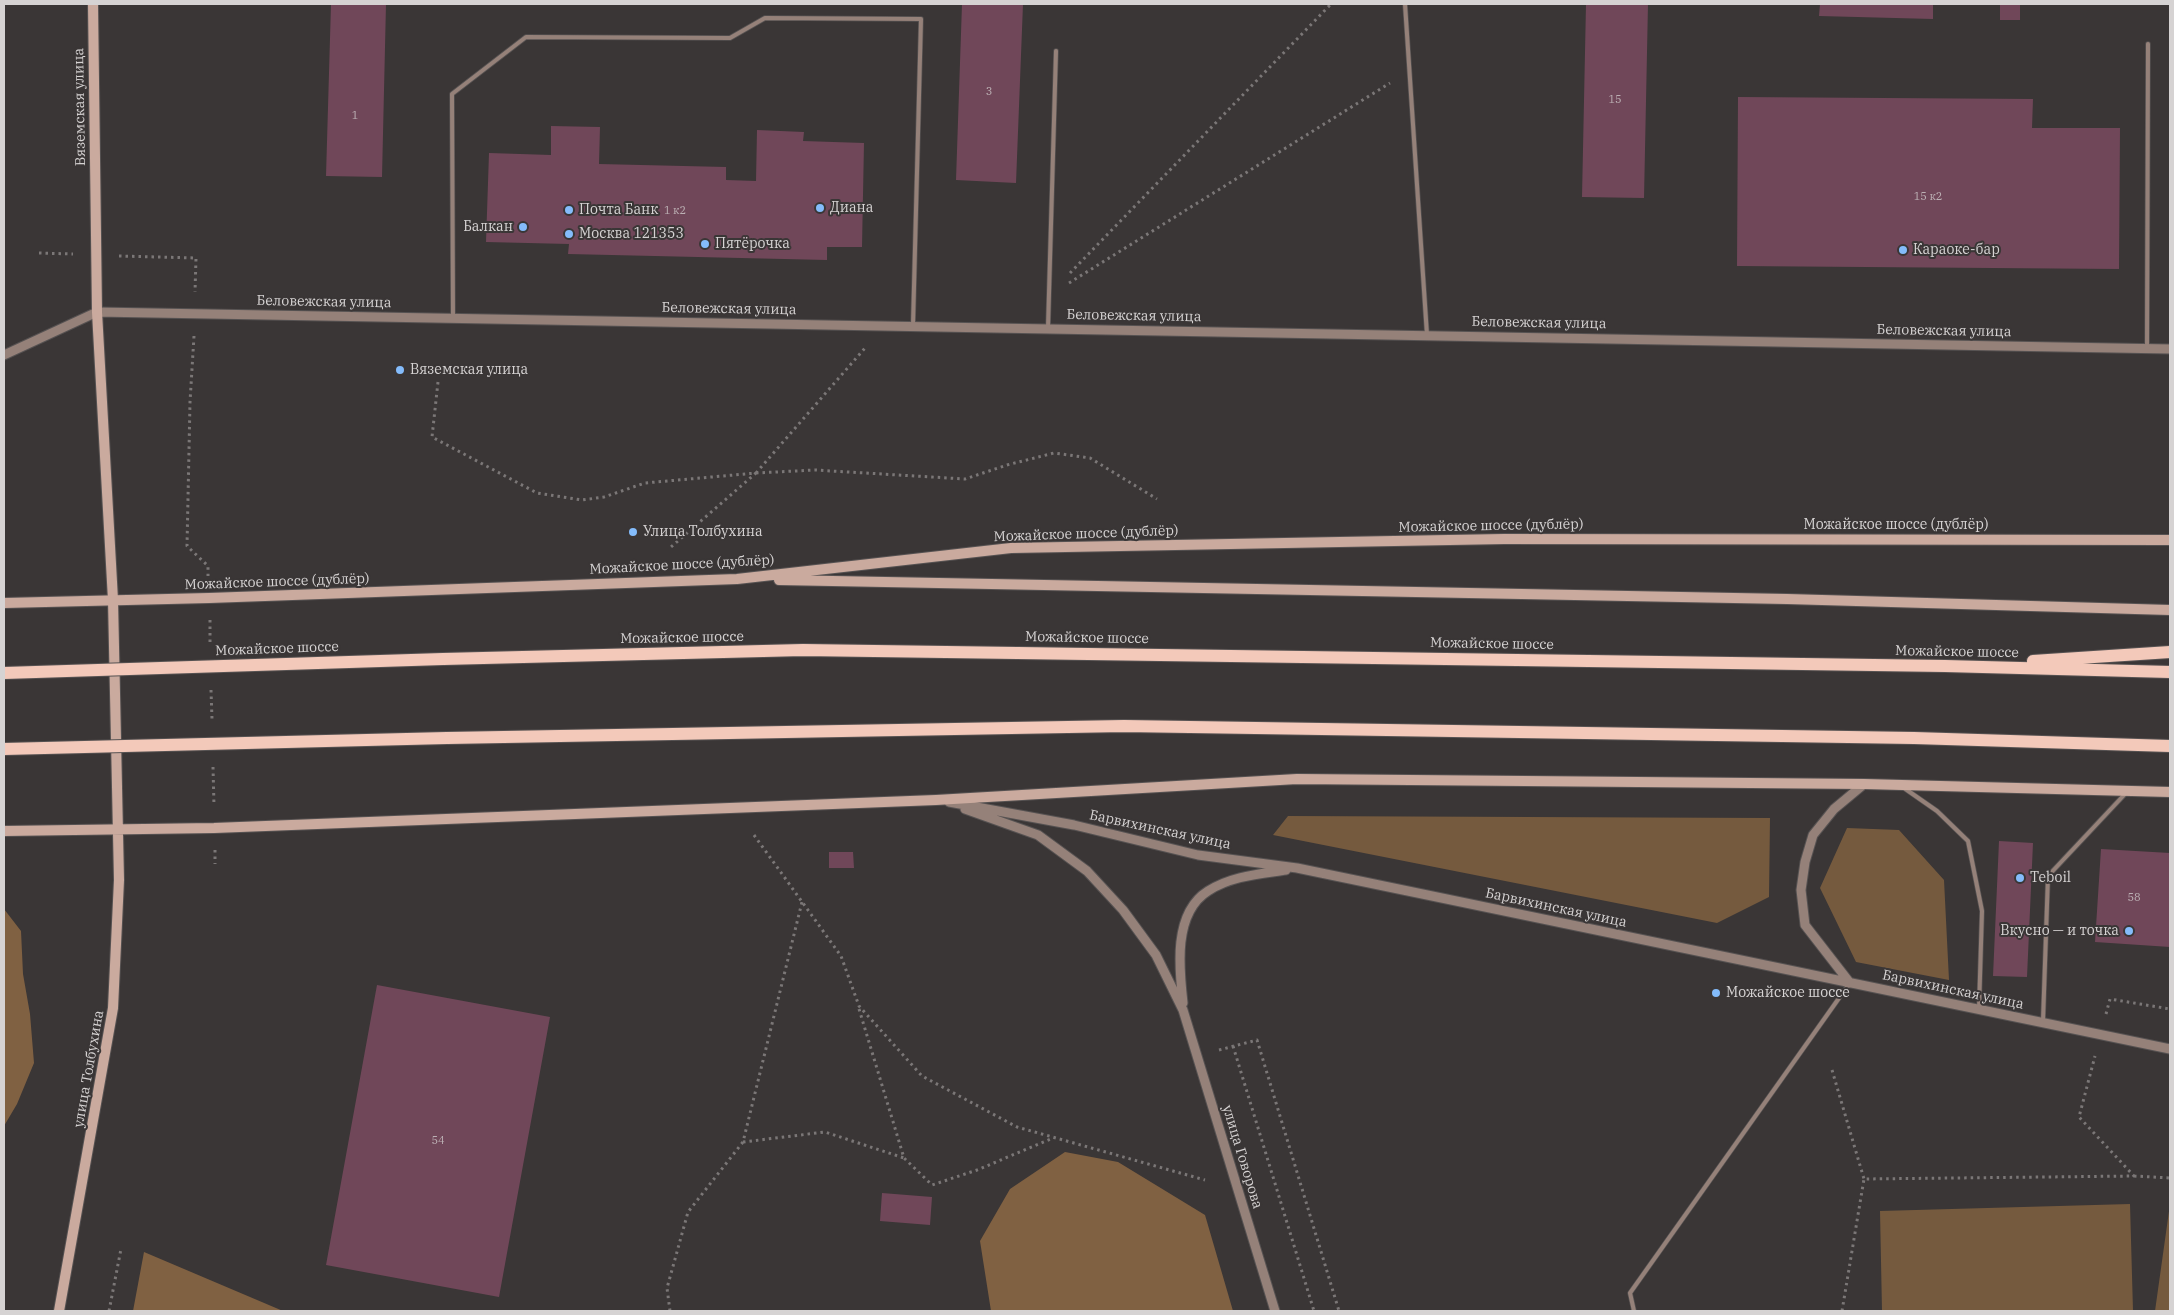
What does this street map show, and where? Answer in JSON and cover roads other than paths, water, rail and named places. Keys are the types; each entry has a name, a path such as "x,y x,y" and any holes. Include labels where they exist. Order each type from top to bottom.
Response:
{"main road":[{"name":"Вяземская улица","path":"92,4 97,312 112,600"},
{"name":"Можайское шоссе (дублёр)","path":"4,603 209,598 737,579 1011,548 1504,539 2170,540"},
{"path":"737,579 1787,599 2170,610"},
{"name":"улица Толбухина","path":"59,1311 113,1008 118,929 119,828 112,600"},
{"name":"Можайское шоссе","path":"4,673 802,650 1945,666 2170,672"},
{"path":"1945,666 2170,652"},
{"path":"4,749 447,738 1124,726 1914,738 2170,746"},
{"path":"4,830 214,828 936,800 1297,779 1864,784 2170,792"}],"street":[{"name":"Беловежская улица","path":"97,312 2170,349"},
{"path":"4,355 97,312"},
{"path":"1850,982 1805,925 1801,890 1804,862 1813,835 1834,809 1864,784"},
{"name":"Барвихинская улица","path":"936,800 1074,825 1198,855 1296,868 2170,1049"},
{"name":"улица Говорова","path":"936,800 1038,835 1087,871 1123,910 1156,955 1183,1010 1275,1311"},
{"name":"улица Говорова","path":"1183,1010 1180,976 1181,946 1186,920 1193,906 1208,891 1245,876 1296,868"}],"lane":[{"path":"1405,4 1427,335"},
{"path":"453,317 452,94 526,37 730,38 765,18 921,19 913,327"},
{"path":"2146,349 2148,44"},
{"path":"1048,328 1056,52"},
{"path":"1902,786 1937,812 1968,841 1982,911 1979,1010"},
{"path":"2043,1024 2048,876 2127,792"},
{"path":"1634,1311 1630,1293 1850,982"}],"place":[{"name":"Диана","path":"820,208"},
{"name":"Почта Банк","path":"569,210"},
{"name":"Балкан","path":"523,227"},
{"name":"Москва 121353","path":"569,234"},
{"name":"Пятёрочка","path":"705,244"},
{"name":"Караоке-бар","path":"1903,250"},
{"name":"Вяземская улица","path":"400,370"},
{"name":"Улица Толбухина","path":"633,532"},
{"name":"Teboil","path":"2020,878"},
{"name":"Вкусно — и точка","path":"2129,931"},
{"name":"Можайское шоссе","path":"1716,993"}]}
